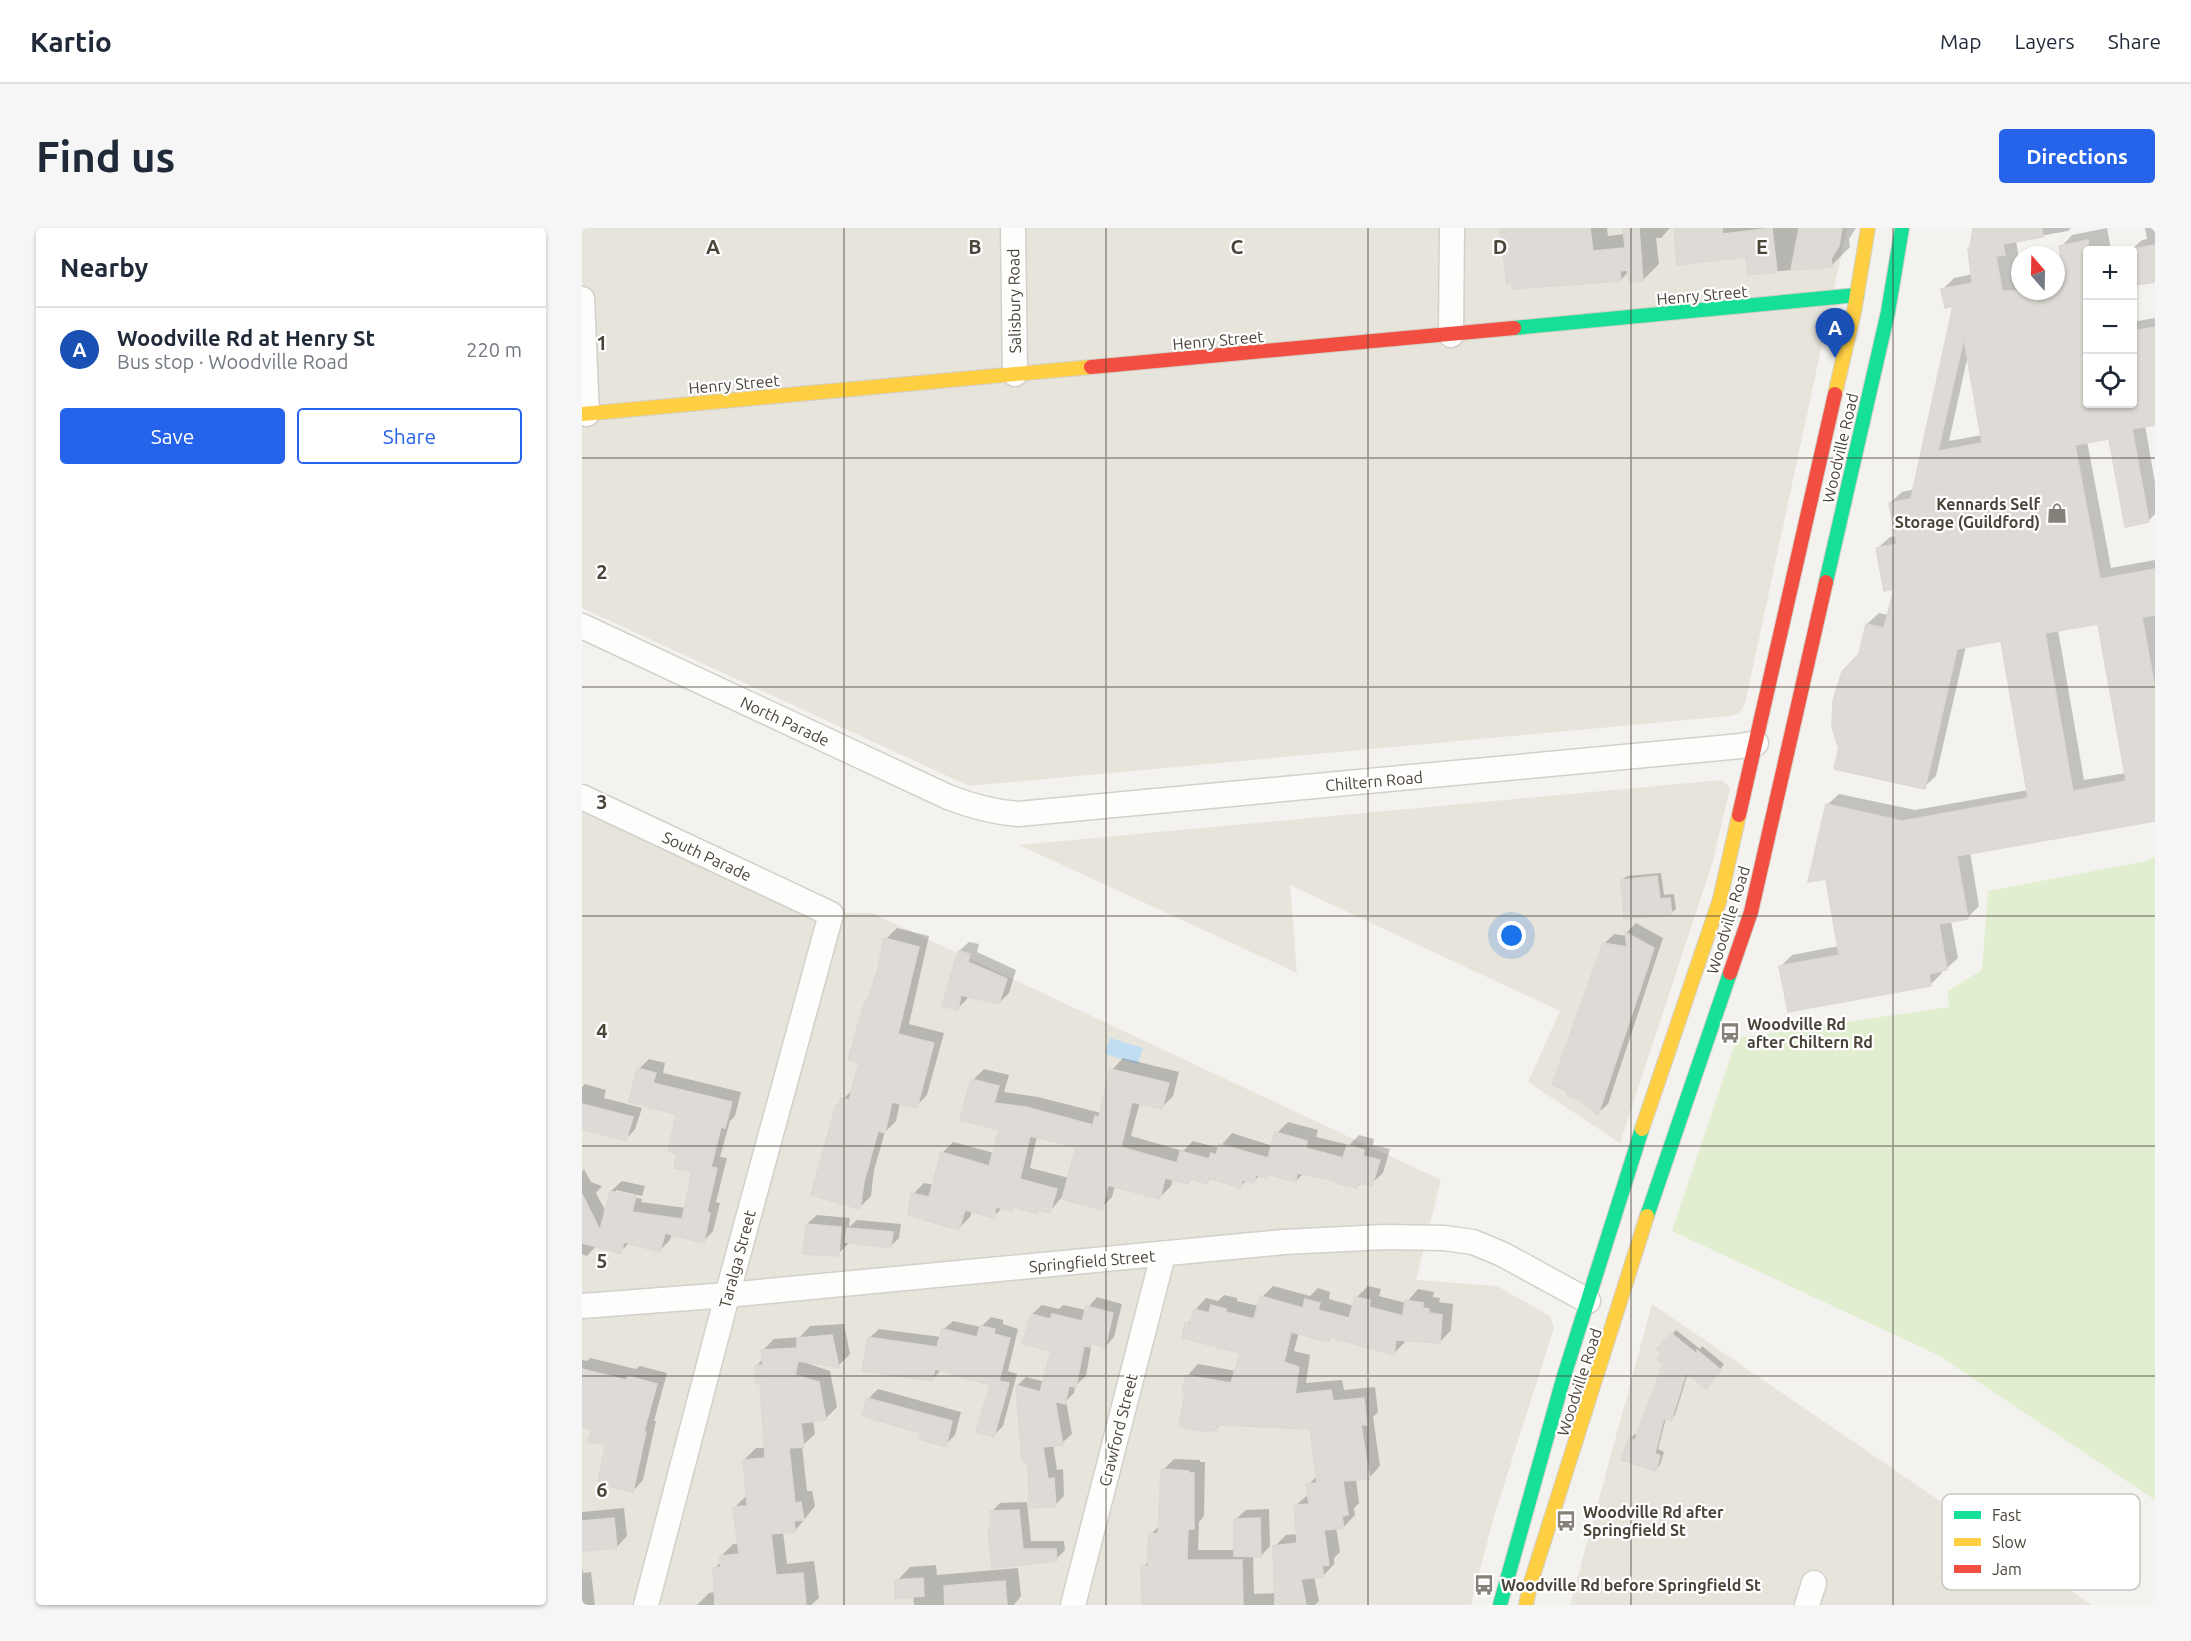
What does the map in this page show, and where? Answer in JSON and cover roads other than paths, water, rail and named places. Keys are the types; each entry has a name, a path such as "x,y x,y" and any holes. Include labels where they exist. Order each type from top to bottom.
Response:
{"main road":[{"name":"Woodville Road","path":"1500,1605 1561,1387 1626,1178 1720,899 1857,295 1868,228"},
{"name":"Woodville Road","path":"1526,1605 1530,1585 1658,1184 1750,912 1888,312 1902,228"},
{"name":"Henry Street","path":"585,414 1451,335 1857,295"}],"street":[{"name":"Salisbury Road","path":"1013,228 1015,374"},
{"path":"1451,335 1452,228"},
{"path":"582,299 585,414"},
{"name":"North Parade","path":"582,626 948,797 991,811"},
{"name":"Chiltern Road","path":"991,811 1018,814 1756,743"},
{"name":"South Parade","path":"582,797 831,914"},
{"name":"Taralga Street","path":"645,1605 831,914"},
{"name":"Springfield Street","path":"582,1306 727,1295 1351,1238 1444,1238 1473,1242 1502,1254 1588,1301"},
{"name":"Crawford Street","path":"1073,1605 1163,1255"}],"water":[{"path":"1110,1038 1143,1048 1138,1064 1105,1054"}],"place":[{"name":"Woodville Rd at Henry St","path":"1835,358"},
{"name":"Kennards Self Storage (Guildford)","path":"2057,513"},
{"name":"Woodville Rd after Chiltern Rd","path":"1730,1033"},
{"name":"Woodville Rd after Springfield St","path":"1566,1521"},
{"name":"Woodville Rd before Springfield St","path":"1484,1585"}]}
